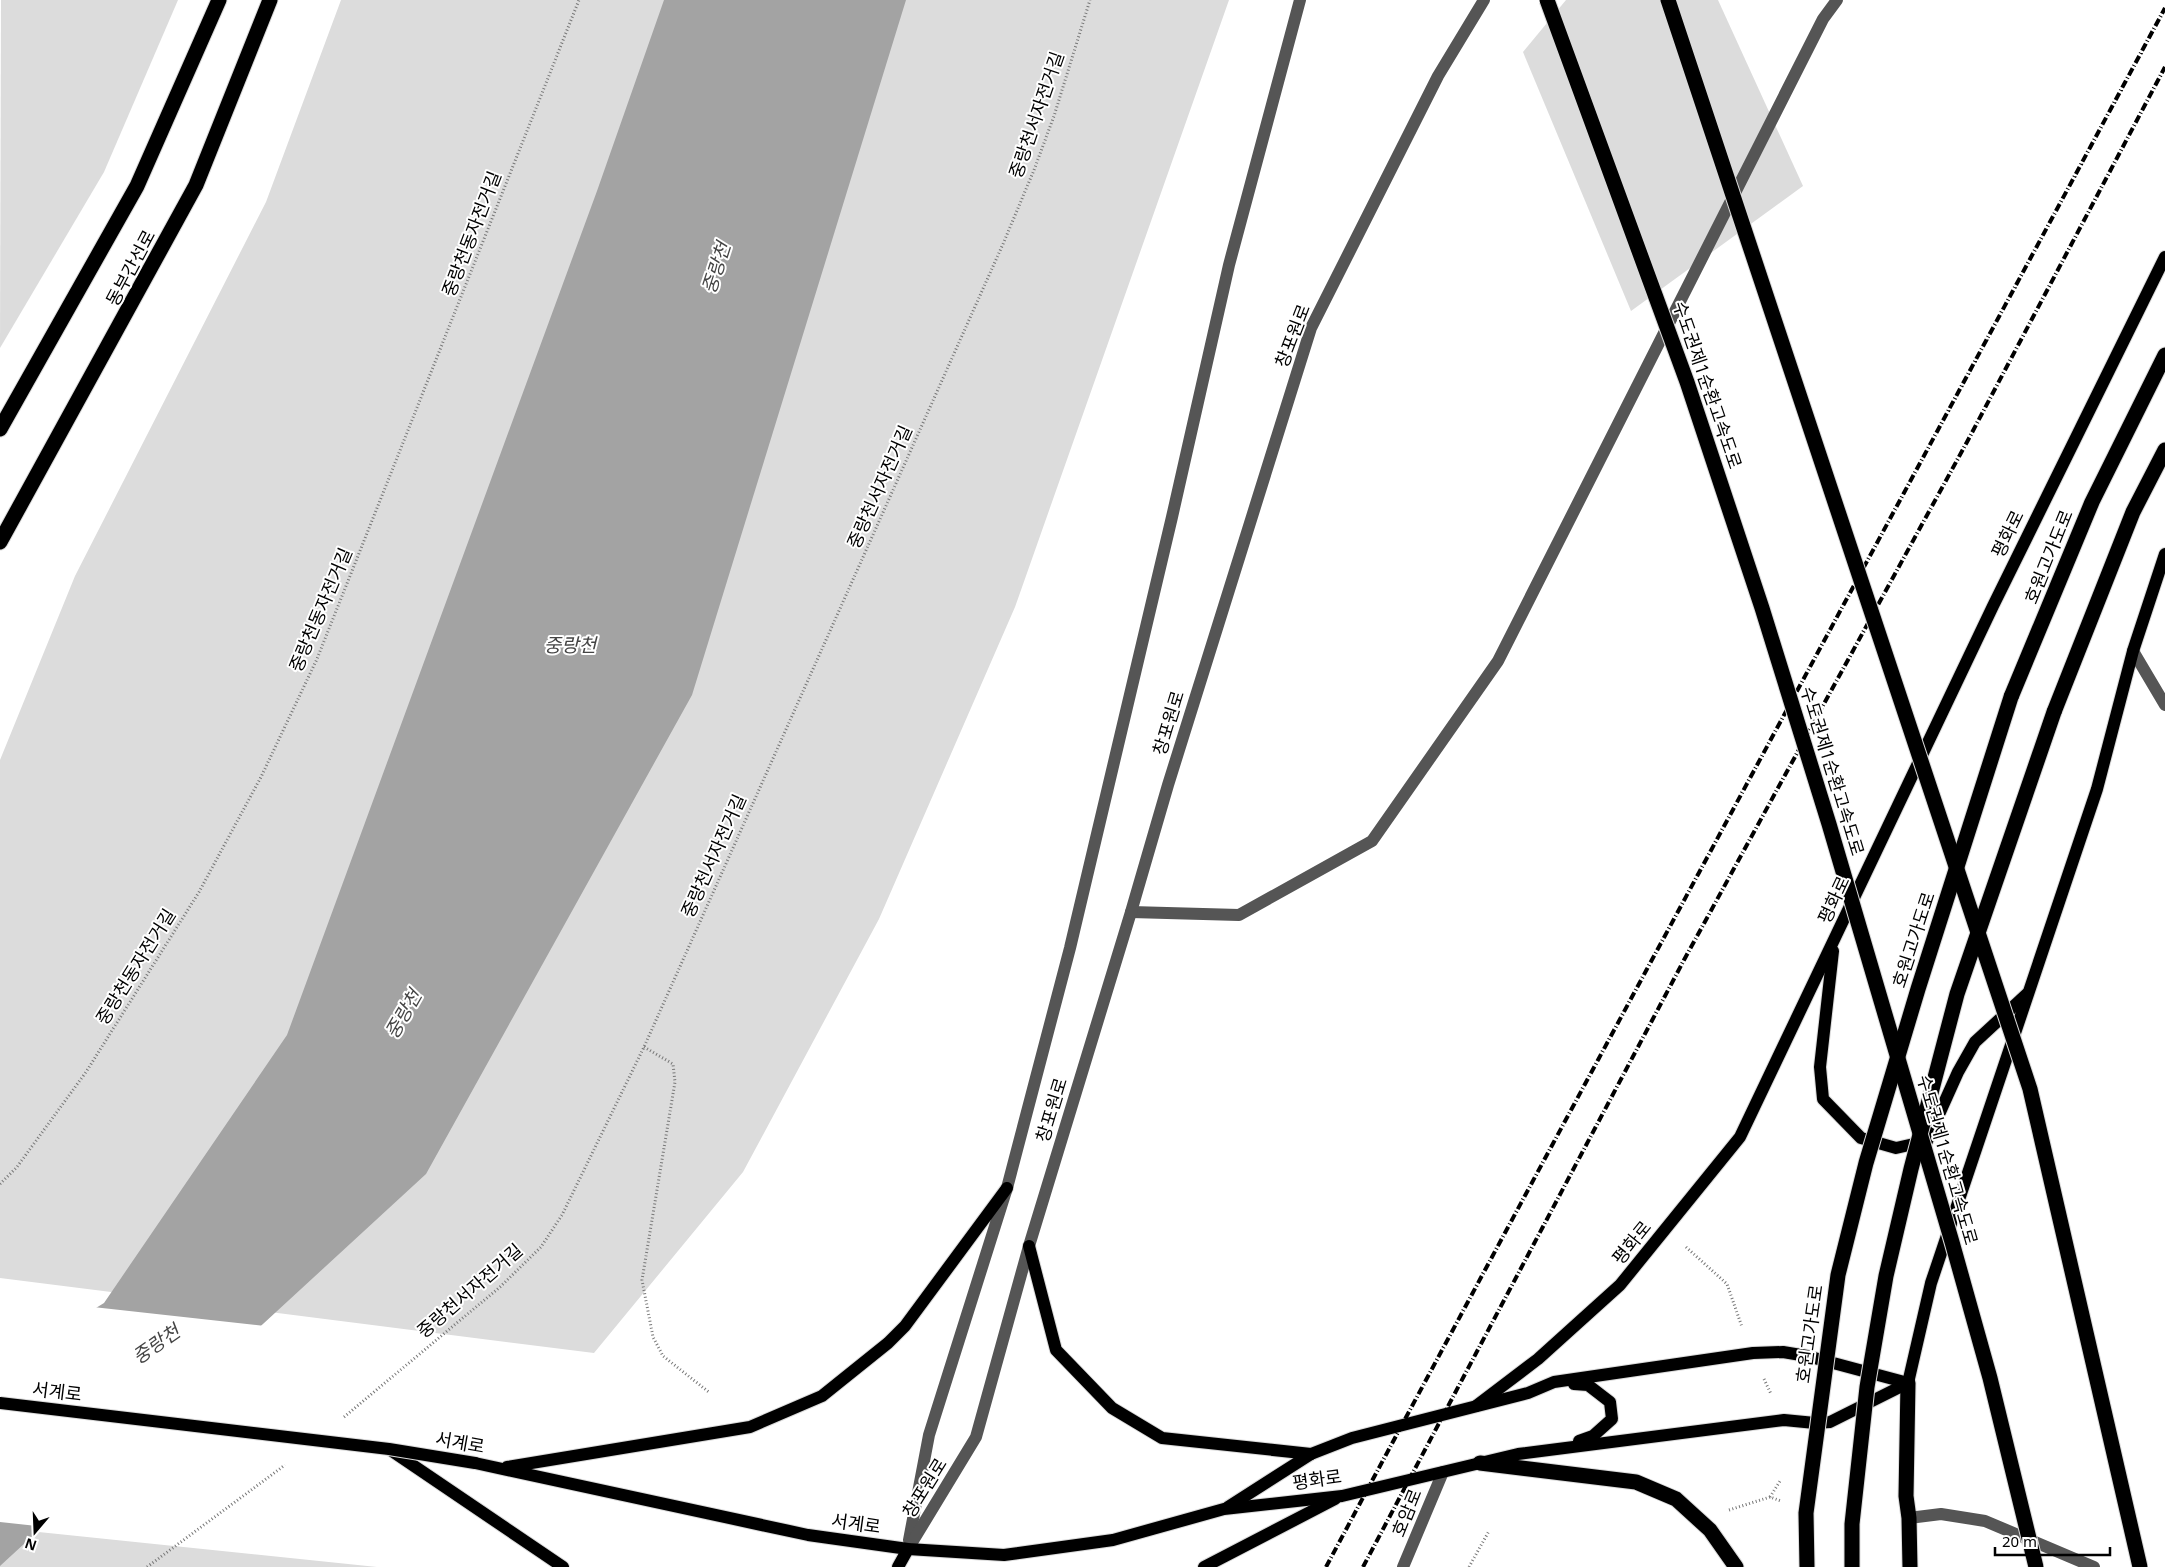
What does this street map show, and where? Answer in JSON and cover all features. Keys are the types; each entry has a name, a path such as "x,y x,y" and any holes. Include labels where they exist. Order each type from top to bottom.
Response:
{"highway":[{"name":"동부간선로","path":"0,429 137,186 219,0"},
{"name":"동부간선로","path":"0,542 196,186 270,0"},
{"name":"수도권제1순환고속도로","path":"1547,0 1605,153 1687,382 1765,618 1829,824 1952,1242 1990,1378 2036,1567"},
{"path":"1668,0 2030,1089 2140,1567"},
{"name":"호원고가도로","path":"1807,1567 1806,1513 1838,1274 1866,1163 1915,998 2011,697 2092,502 2165,355"},
{"path":"1852,1567 1852,1524 1867,1387 1886,1276 1911,1169 1957,994 2054,712 2133,512 2165,450"},
{"path":"1908,1383 1906,1496 1909,1518 1910,1567"},
{"path":"1480,1463 1636,1482 1676,1500 1710,1530 1736,1567"}],"main road":[{"name":"평화로","path":"1476,1406 1538,1359 1620,1285 1740,1137 1992,606 2165,257"},
{"path":"1908,1383 1931,1283 2097,789 2133,651 2165,554"},
{"path":"1834,941 1820,1067 1823,1100 1861,1138 1896,1148 1927,1141 1958,1072 1975,1042 2028,993"},
{"path":"499,1469 750,1427 822,1396 888,1343 906,1326 1007,1188"},
{"path":"1029,1246 1056,1350 1112,1408 1162,1438 1311,1454"},
{"name":"평화로","path":"1224,1509 1311,1454 1352,1438 1528,1393 1554,1382 1754,1353 1783,1352 1807,1356 1908,1383"},
{"path":"1550,1450 1593,1436 1612,1419 1610,1402 1588,1385 1554,1382"},
{"name":"평화로","path":"908,1549 1004,1555 1113,1540 1224,1509 1342,1496 1518,1454 1784,1420 1815,1423 1830,1422 1908,1383"},
{"name":"서계로","path":"0,1404 389,1449 474,1463 808,1535 908,1549"},
{"path":"389,1449 562,1567"},
{"path":"1204,1567 1342,1496"},
{"path":"898,1567 908,1549"}],"street":[{"name":"창포원로","path":"908,1549 930,1435 1007,1188 1070,948 1229,266 1300,0"},
{"name":"창포원로","path":"908,1549 976,1437 1029,1246 1132,912 1168,784 1312,328 1438,76 1484,0"},
{"path":"1132,912 1240,916 1372,841 1498,661 1819,28 1836,0"},
{"path":"2133,651 2165,705"},
{"name":"호암로","path":"1403,1567 1442,1472"},
{"path":"1909,1518 1941,1514 1985,1521 2094,1567"}],"path":[{"name":"중랑천동자전거길","path":"0,1184 16,1167 86,1072 199,892 261,777 325,641 579,0"},
{"name":"중랑천서자전거길","path":"339,1421 500,1287 541,1247 562,1215 644,1047 1003,244 1054,116 1090,0"},
{"path":"644,1047 673,1064 675,1082 642,1280 653,1337 662,1356 710,1393"},
{"path":"1685,1246 1727,1284 1742,1328"},
{"path":"1762,1375 1774,1402"},
{"path":"147,1567 293,1459"},
{"path":"1728,1510 1770,1497"},
{"path":"1469,1567 1489,1531"}],"shaded area":[{"path":"1,0 178,0 104,172 0,348"},
{"path":"341,0 1229,0 1015,607 879,919 743,1172 594,1353 0,1278 0,760 75,576 266,202"},
{"path":"1566,0 1718,0 1803,186 1631,311 1523,52"},
{"path":"0,1528 377,1567 0,1567"}],"water":[{"name":"중랑천","path":"664,0 906,0 692,695 426,1174 0,1566 0,1367 104,1303 287,1035 597,191"}],"pier":[{"path":"93,1307 265,1326 46,1527 0,1522 0,1364"}],"railway":[{"path":"1326,1567 2165,8"},
{"path":"1363,1567 1684,960 1967,442 2165,67"}]}
